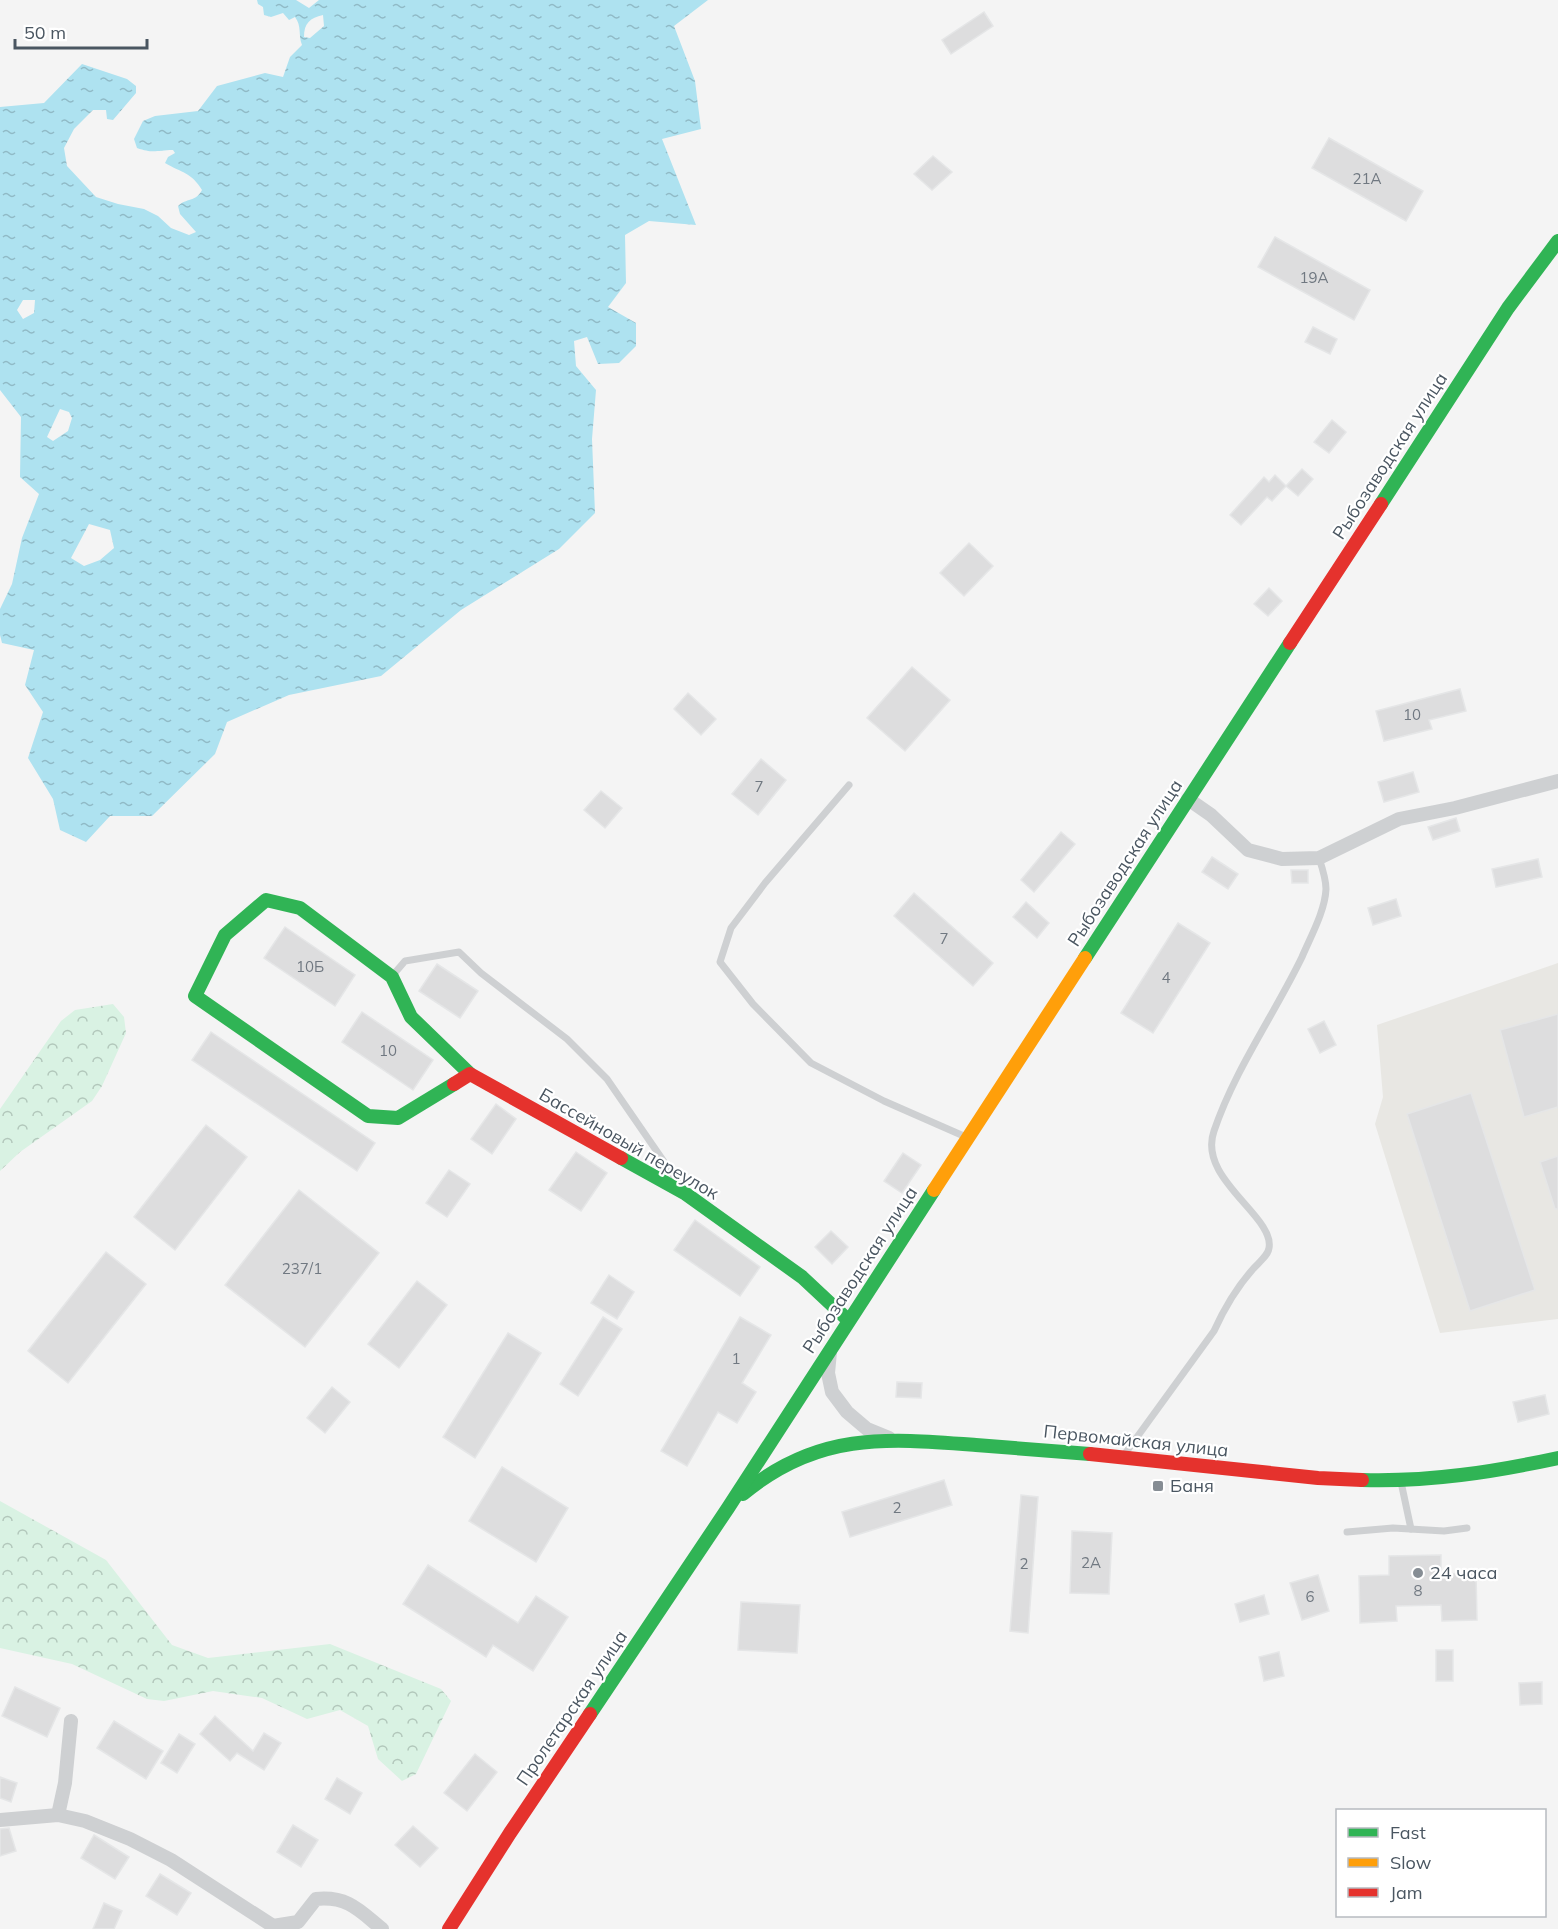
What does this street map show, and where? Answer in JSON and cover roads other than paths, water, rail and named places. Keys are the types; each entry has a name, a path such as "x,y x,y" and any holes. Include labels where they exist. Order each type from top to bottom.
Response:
{"street":[{"name":"Рыбозаводская улица","path":"728,1508 848,1320 1508,308 1558,242"},
{"path":"1188,799 1211,815 1248,850 1282,859 1319,858 1399,819 1455,808 1558,781"},
{"name":"Бассейновый переулок","path":"470,1074 398,1118 368,1116 195,996 225,935 266,900 300,909 392,977 411,1017 470,1074 686,1194 802,1277 848,1320"},
{"path":"830,1348 828,1373 832,1392 847,1412 867,1429 894,1440"},
{"name":"Первомайская улица","path":"728,1508 757,1482 783,1464 853,1443 894,1440 1062,1450 1355,1480 1400,1480 1507,1469 1558,1458"},
{"name":"Пролетарская улица","path":"449,1929 510,1833 728,1508"},
{"path":"58,1815 65,1783 71,1721"},
{"path":"0,1820 58,1815 85,1821 130,1839 171,1860 273,1926 298,1922 316,1899 332,1898 350,1902 382,1929"}],"lane":[{"path":"849,785 730,927 720,962 753,1004 811,1063 884,1101 968,1138"},
{"path":"1123,1457 1215,1331 1224,1310 1250,1272 1269,1252 1270,1239 1265,1230 1215,1165 1212,1134 1233,1082 1283,996 1310,939 1324,902 1326,887 1319,858"},
{"path":"392,977 405,961 459,952 481,973 567,1039 607,1079 686,1194"},
{"path":"1400,1480 1411,1529"},
{"path":"1347,1532 1393,1528 1444,1531 1467,1528"}],"water":[{"path":"257,0 296,0 309,8 319,0 708,0 674,26 695,81 701,129 662,139 696,225 649,221 625,235 626,283 608,307 636,323 636,346 619,363 598,364 587,337 574,341 576,366 596,390 592,439 595,513 559,549 461,610 381,676 289,695 227,722 215,754 152,816 110,816 86,842 60,830 53,799 28,758 43,712 25,685 34,650 2,643 0,635 0,609 12,584 22,538 39,494 20,477 21,417 0,390 0,107 44,103 82,64 127,79 136,86 136,93 113,120 107,119 106,110 93,110 74,129 64,148 67,166 96,197 144,209 158,216 171,228 189,235 196,232 180,214 178,206 200,194 202,190 190,176 165,163 168,157 175,153 173,150 143,150 137,148 134,139 143,121 155,116 198,111 217,86 265,73 283,77 290,57 302,45 298,24 295,17 289,20 283,13 271,17 264,15 263,7 258,4","holes":["323,15 324,26 310,38 304,37 307,25 318,16","23,300 35,300 34,313 23,319 17,310","60,409 69,412 72,418 68,431 53,441 47,437","89,524 110,530 114,548 100,560 84,566 71,558"]}],"place":[{"name":"Баня","path":"1158,1486"},
{"name":"24 часа","path":"1418,1573"}]}
